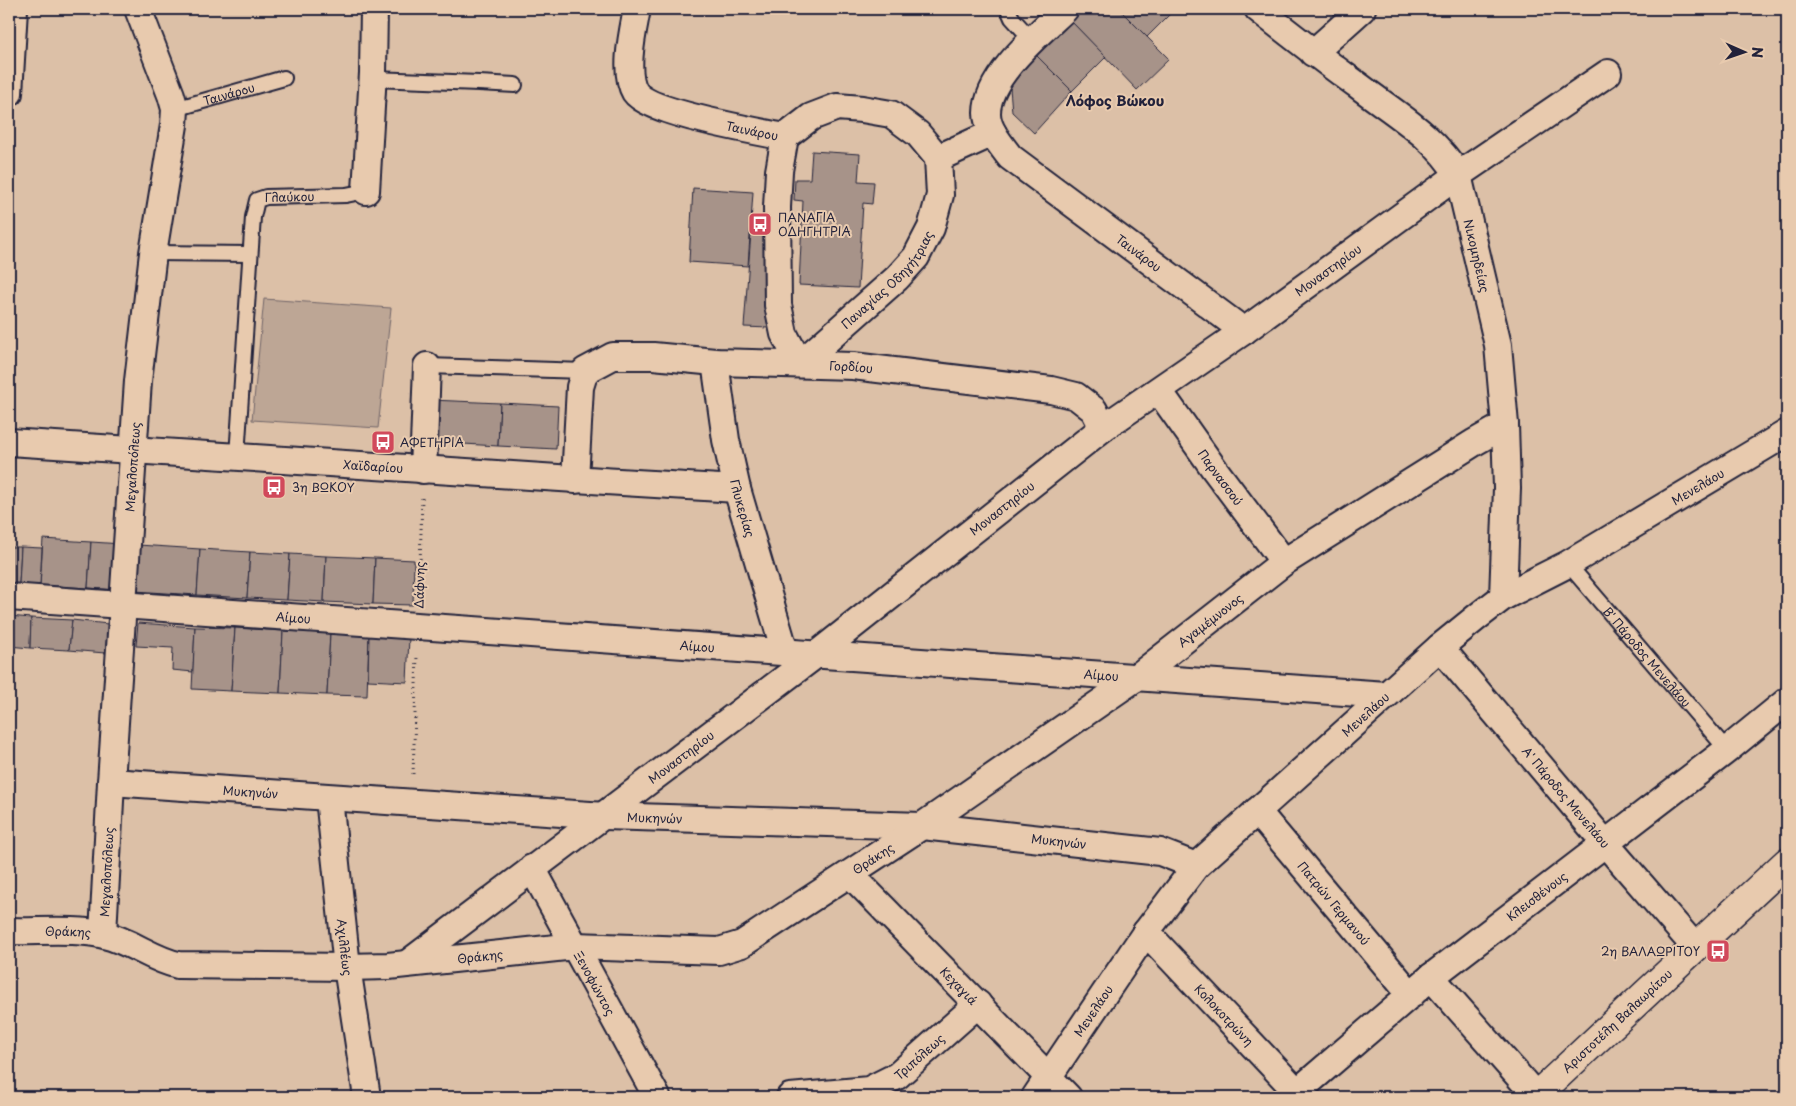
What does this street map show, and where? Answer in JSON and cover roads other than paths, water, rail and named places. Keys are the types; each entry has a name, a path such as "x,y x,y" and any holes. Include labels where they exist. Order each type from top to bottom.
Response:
{"street":[{"path":"9,94 14,9"},
{"name":"Μεγαλοπόλεως","path":"104,934 111,782 138,381 153,253 175,109 138,9"},
{"name":"Γλαύκου","path":"366,191 373,79 374,9"},
{"name":"Ταινάρου","path":"637,9 628,68 636,92 653,105 715,123 785,137 811,117 837,107 891,114 918,134 938,158"},
{"path":"938,158 993,133 987,113 991,96 1002,73 1020,52 1065,9"},
{"name":"Νικομηδείας","path":"1258,9 1313,53 1427,137 1449,160 1458,175 1498,345 1505,425 1507,488 1504,597"},
{"path":"1313,53 1362,9"},
{"name":"Μοναστηρίου","path":"408,963 818,654 1103,428 1159,391 1458,175 1608,73"},
{"name":"Ταινάρου","path":"993,133 1010,157 1244,330"},
{"path":"785,137 779,171 777,207 778,305 784,334 800,364"},
{"name":"Παναγίας Οδηγήτριας","path":"800,364 897,278 916,257 931,228 940,195 938,158"},
{"name":"Γορδίου","path":"584,371 613,356 653,356 715,362 853,366 1051,390 1076,396 1094,410 1103,428"},
{"name":"Γλυκερίας","path":"715,362 726,440 737,489 785,652"},
{"path":"423,470 426,366"},
{"path":"575,480 580,387 584,371"},
{"name":"Παρνασσού","path":"1159,391 1284,562"},
{"name":"Αγαμέμνονος","path":"922,826 1137,677 1284,562 1505,425"},
{"name":"Μενελάου","path":"1042,1087 1146,932 1196,866 1440,647 1504,597 1568,564 1787,433"},
{"name":"Χαϊδαρίου","path":"9,442 737,489"},
{"name":"Αίμου","path":"9,596 1386,695"},
{"name":"Α' Πάροδος Μενελάου","path":"1440,647 1695,947"},
{"name":"Κλεισθένους","path":"1298,1096 1431,977 1727,750 1787,701"},
{"name":"Μυκηνών","path":"111,782 605,816 922,826 1160,852 1196,866"},
{"name":"Αχιλλέως","path":"329,798 347,967 367,1097"},
{"name":"Πατρών Γερμανού","path":"1257,811 1410,995"},
{"name":"Θράκης","path":"9,931 104,934 118,939 162,962 178,965 347,967 488,956 575,946 720,951 742,944 922,826"},
{"name":"Αριστοτέλη Βαλαωρίτου","path":"1536,1097 1695,947 1786,865"},
{"name":"Ξενοφώντος","path":"532,868 657,1097"},
{"name":"Κεχαγιά","path":"850,874 978,1004 1042,1087 1068,1097"},
{"name":"Κολοκοτρώνη","path":"1146,932 1298,1096"},
{"path":"1431,977 1536,1097"},
{"name":"Τριπόλεως","path":"790,1097 869,1090 897,1076 978,1004"}],"lane":[{"path":"1008,9 1012,18 1033,41"},
{"name":"Ταινάρου","path":"175,109 284,78"},
{"path":"373,79 515,85"},
{"name":"Γλαύκου","path":"237,456 250,254 253,217 257,200 266,197 346,195 366,191"},
{"path":"153,253 250,254"},
{"name":"Γορδίου","path":"426,366 584,371"},
{"name":"Β' Πάροδος Μενελάου","path":"1568,564 1727,750"}],"place":[{"name":"ΠΑΝΑΓΙΑ ΟΔΗΓΗΤΡΙΑ","path":"760,224"},
{"name":"ΑΦΕΤΗΡΙΑ","path":"383,442"},
{"name":"3η ΒΩΚΟΥ","path":"274,487"},
{"name":"2η ΒΑΛΑΩΡΙΤΟΥ","path":"1718,951"}],"district":[{"name":"Λόφος Βώκου","path":"1115,100"}]}
